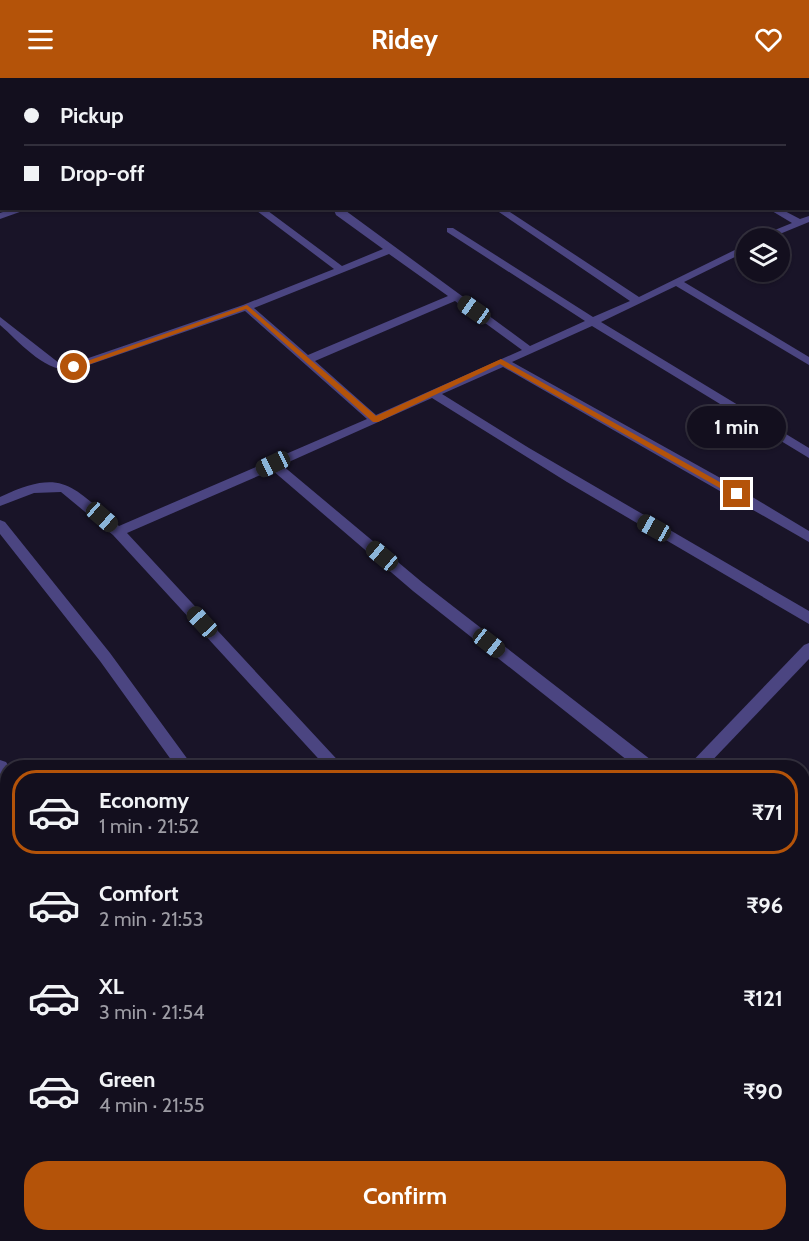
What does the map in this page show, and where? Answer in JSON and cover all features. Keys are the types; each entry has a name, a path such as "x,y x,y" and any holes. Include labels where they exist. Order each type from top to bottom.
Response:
{"street":[{"path":"0,216 20,210"},
{"path":"260,210 341,270"},
{"path":"338,210 528,349"},
{"path":"500,210 638,301"},
{"path":"776,210 804,221"},
{"path":"788,228 804,221"},
{"path":"450,230 592,321 809,454"},
{"path":"0,320 55,365 64,368 84,364 247,307 390,250"},
{"path":"118,532 375,420 501,361 638,301 736,252"},
{"path":"675,282 741,324 809,362"},
{"path":"307,360 455,297"},
{"path":"247,307 375,420"},
{"path":"501,361 710,478 809,537"},
{"path":"432,393 616,506 809,618"},
{"path":"273,464 418,587 639,760"},
{"path":"0,502 37,486 54,485 65,488 118,532 331,760"},
{"path":"0,525 105,657 180,760"},
{"path":"702,760 809,649"}],"route":[{"path":"74,367 247,307 375,420 501,361 737,494"}]}
